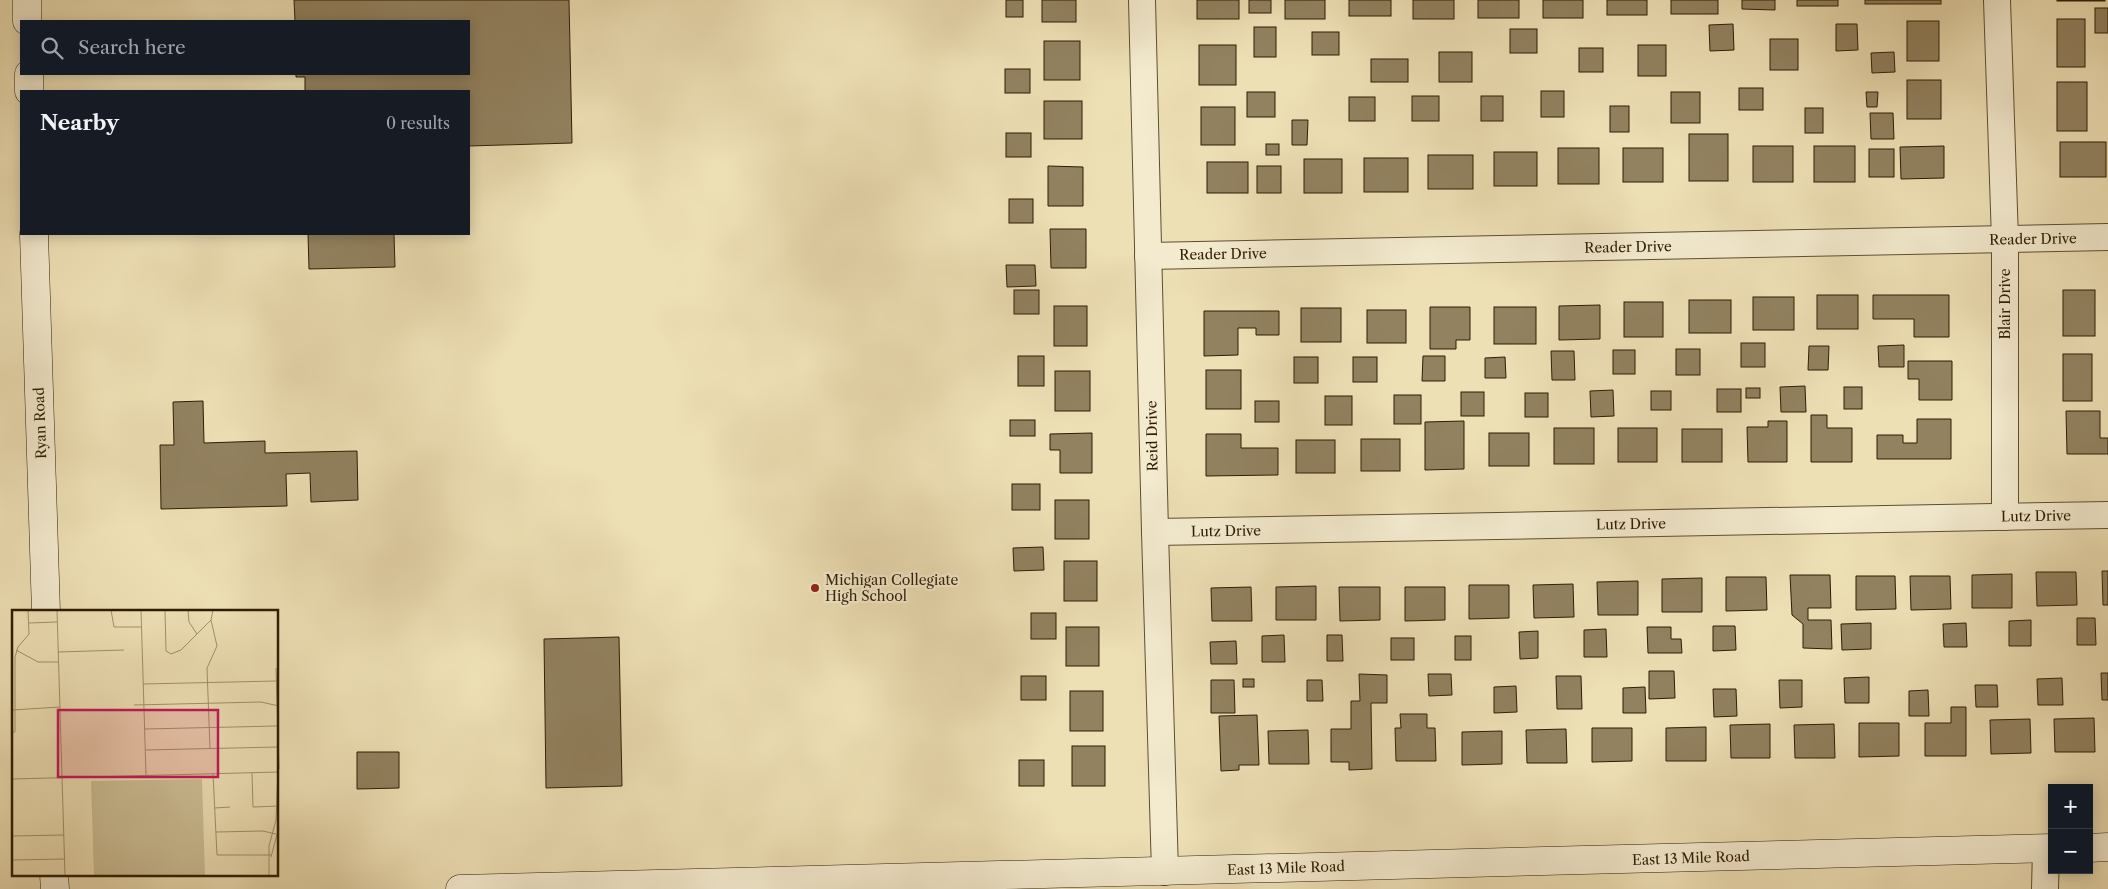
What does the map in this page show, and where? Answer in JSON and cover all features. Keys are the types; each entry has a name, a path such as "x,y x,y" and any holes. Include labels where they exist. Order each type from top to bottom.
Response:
{"main road":[{"path":"26,0 27,20"},
{"path":"29,75 29,90"},
{"name":"Ryan Road","path":"34,235 46,610"},
{"path":"2093,848 2108,847"},
{"name":"East 13 Mile Road","path":"460,889 2048,849"},
{"path":"54,876 54,889"}],"street":[{"name":"Reid Drive","path":"1142,0 1165,872"},
{"name":"Blair Drive","path":"1997,0 2005,240 2004,517"},
{"name":"Reader Drive","path":"1148,256 2108,237"},
{"name":"Lutz Drive","path":"1155,532 2108,515"},
{"path":"2045,889 2048,859"}],"building":[{"path":"294,0 569,0 572,143 470,146 470,90 305,90 305,77 296,77 296,75 470,75 470,20 295,20"},
{"path":"1006,0 1023,0 1023,17 1006,17"},
{"path":"1042,0 1076,0 1076,22 1042,22"},
{"path":"1197,0 1239,0 1239,19 1197,19"},
{"path":"1249,0 1271,0 1271,13 1249,13"},
{"path":"1285,0 1325,0 1325,19 1285,19"},
{"path":"1349,0 1391,0 1391,16 1349,16"},
{"path":"1413,0 1454,0 1454,19 1413,19"},
{"path":"1478,0 1519,0 1519,18 1478,18"},
{"path":"1543,0 1583,0 1583,18 1543,18"},
{"path":"1607,0 1647,0 1647,15 1607,15"},
{"path":"1671,0 1718,0 1718,14 1671,14"},
{"path":"1742,0 1775,0 1775,10 1742,9"},
{"path":"1797,0 1838,0 1838,6 1797,6"},
{"path":"1865,0 1941,0 1941,4 1865,4"},
{"path":"2105,0 2105,1 2057,1"},
{"path":"2095,8 2108,8 2108,33 2095,33"},
{"path":"2057,19 2085,19 2085,67 2057,67"},
{"path":"1907,21 1939,21 1939,61 1907,61"},
{"path":"1733,24 1734,50 1710,51 1709,25"},
{"path":"1836,24 1857,24 1858,50 1836,51"},
{"path":"1254,27 1276,27 1276,57 1254,57"},
{"path":"1510,29 1537,29 1537,53 1510,53"},
{"path":"1312,32 1339,32 1339,55 1312,55"},
{"path":"1770,39 1798,39 1798,70 1770,70"},
{"path":"1044,41 1080,41 1080,80 1044,80"},
{"path":"1199,45 1236,45 1236,85 1199,85"},
{"path":"1638,45 1666,45 1666,76 1638,76"},
{"path":"1579,48 1603,48 1603,72 1579,72"},
{"path":"1439,52 1472,52 1472,82 1439,82"},
{"path":"1894,52 1895,72 1872,73 1871,53"},
{"path":"1371,59 1408,59 1408,82 1371,82"},
{"path":"1005,69 1030,69 1030,93 1005,93"},
{"path":"1907,80 1941,80 1941,119 1907,119"},
{"path":"2057,82 2087,82 2087,131 2057,131"},
{"path":"1739,88 1763,88 1763,110 1739,110"},
{"path":"1541,91 1564,91 1564,117 1541,117"},
{"path":"1247,92 1275,92 1275,117 1247,117"},
{"path":"1671,92 1700,92 1700,123 1671,123"},
{"path":"1866,92 1878,92 1877,107 1867,107"},
{"path":"1412,96 1439,96 1439,121 1412,121"},
{"path":"1481,96 1503,96 1503,121 1481,121"},
{"path":"1349,97 1375,97 1375,121 1349,121"},
{"path":"1044,101 1082,101 1082,139 1044,139"},
{"path":"1610,106 1629,106 1629,132 1610,132"},
{"path":"1201,107 1235,107 1235,145 1201,145"},
{"path":"1805,108 1823,108 1823,133 1805,133"},
{"path":"1870,113 1893,113 1894,139 1871,139"},
{"path":"1292,120 1308,120 1307,145 1292,145"},
{"path":"1006,133 1031,133 1031,157 1006,157"},
{"path":"1689,134 1728,134 1728,181 1689,181"},
{"path":"2060,142 2106,142 2106,177 2060,177"},
{"path":"1266,144 1279,144 1279,155 1266,155"},
{"path":"1753,146 1793,146 1793,182 1753,182"},
{"path":"1814,146 1855,146 1855,182 1814,182"},
{"path":"1944,146 1944,178 1901,179 1900,147"},
{"path":"1558,148 1599,148 1599,184 1558,184"},
{"path":"1623,148 1663,148 1663,182 1623,182"},
{"path":"1869,149 1894,149 1894,177 1869,177"},
{"path":"1494,152 1537,152 1537,186 1494,186"},
{"path":"1428,155 1473,155 1473,189 1428,189"},
{"path":"1364,158 1408,158 1408,192 1364,192"},
{"path":"1304,159 1342,159 1342,193 1304,193"},
{"path":"1207,162 1248,162 1248,193 1207,193"},
{"path":"1048,166 1083,167 1083,206 1048,206"},
{"path":"1257,166 1281,166 1281,193 1257,193"},
{"path":"1009,199 1033,199 1033,223 1009,223"},
{"path":"1050,229 1086,229 1086,268 1051,268"},
{"path":"308,235 394,235 395,267 309,269"},
{"path":"1006,265 1035,265 1036,286 1007,287"},
{"path":"1014,290 1039,290 1039,314 1014,314"},
{"path":"2063,290 2095,290 2095,336 2063,336"},
{"path":"1817,295 1858,295 1858,329 1817,329"},
{"path":"1873,295 1949,295 1949,337 1914,337 1914,319 1873,319"},
{"path":"1753,297 1794,297 1794,330 1753,330"},
{"path":"1689,300 1731,300 1731,333 1689,333"},
{"path":"1624,302 1663,302 1663,337 1624,337"},
{"path":"1600,305 1600,339 1559,340 1559,306"},
{"path":"1054,306 1087,306 1087,346 1054,346"},
{"path":"1430,307 1470,307 1470,340 1456,340 1456,349 1430,349"},
{"path":"1494,307 1536,307 1536,344 1494,344"},
{"path":"1301,308 1341,308 1341,342 1301,342"},
{"path":"1367,310 1406,310 1406,343 1367,343"},
{"path":"1204,311 1279,311 1279,335 1256,335 1256,328 1238,328 1238,355 1204,356"},
{"path":"1741,343 1765,343 1765,367 1741,367"},
{"path":"1904,345 1904,367 1879,367 1878,346"},
{"path":"1809,346 1829,346 1828,370 1808,370"},
{"path":"1676,349 1700,349 1700,375 1676,375"},
{"path":"1613,350 1635,350 1635,374 1613,374"},
{"path":"1551,351 1574,351 1575,380 1552,380"},
{"path":"2063,354 2092,354 2092,401 2063,401"},
{"path":"1018,356 1044,356 1044,386 1018,386"},
{"path":"1423,356 1445,356 1445,381 1422,381"},
{"path":"1294,357 1318,357 1318,383 1294,383"},
{"path":"1353,357 1377,357 1377,382 1353,382"},
{"path":"1505,357 1506,378 1485,378 1485,358"},
{"path":"1908,361 1952,361 1952,400 1919,400 1919,379 1908,379"},
{"path":"1206,370 1241,370 1241,409 1206,409"},
{"path":"1055,371 1090,371 1090,411 1055,411"},
{"path":"1805,386 1806,412 1781,412 1780,387"},
{"path":"1844,387 1862,387 1862,409 1844,409"},
{"path":"1746,388 1760,388 1760,398 1746,398"},
{"path":"1717,389 1741,389 1741,412 1717,412"},
{"path":"1613,390 1614,416 1591,417 1590,391"},
{"path":"1651,391 1671,391 1671,410 1651,410"},
{"path":"1461,392 1484,392 1484,416 1461,416"},
{"path":"1525,393 1548,393 1548,417 1525,417"},
{"path":"1394,395 1421,395 1421,424 1394,424"},
{"path":"1325,396 1352,396 1352,425 1325,425"},
{"path":"203,401 204,443 265,441 265,453 357,451 358,500 311,502 310,473 286,474 287,506 161,509 160,445 174,445 173,402"},
{"path":"1255,401 1279,401 1279,422 1255,422"},
{"path":"2066,411 2100,411 2100,438 2108,438 2108,454 2067,454"},
{"path":"1811,415 1827,415 1827,428 1852,428 1852,462 1811,462"},
{"path":"1917,419 1951,419 1951,459 1877,459 1877,435 1903,435 1903,443 1917,443"},
{"path":"1010,420 1035,420 1035,436 1010,436"},
{"path":"1464,421 1464,469 1425,470 1425,422"},
{"path":"1768,421 1787,421 1787,462 1748,462 1747,427 1768,427"},
{"path":"1554,428 1594,428 1594,464 1554,464"},
{"path":"1618,428 1657,428 1657,462 1618,462"},
{"path":"1682,429 1722,429 1722,462 1682,462"},
{"path":"1092,433 1092,473 1060,473 1060,450 1050,450 1050,434"},
{"path":"1489,433 1529,433 1529,466 1489,466"},
{"path":"1206,434 1241,434 1241,448 1278,448 1278,475 1206,476"},
{"path":"1361,439 1400,439 1400,471 1361,471"},
{"path":"1296,440 1335,440 1335,473 1296,473"},
{"path":"1012,484 1040,484 1040,510 1012,510"},
{"path":"1055,500 1089,500 1089,539 1055,539"},
{"path":"1043,547 1044,570 1014,571 1013,548"},
{"path":"1064,561 1097,561 1097,601 1064,601"},
{"path":"2102,571 2108,571 2108,605 2103,605"},
{"path":"2036,572 2076,572 2077,605 2037,606"},
{"path":"2012,574 2012,608 1972,608 1972,575"},
{"path":"1790,575 1830,575 1831,608 1808,608 1808,620 1831,620 1832,649 1803,648 1803,624 1792,615"},
{"path":"1856,576 1895,576 1896,609 1856,610"},
{"path":"1910,576 1950,576 1951,609 1911,610"},
{"path":"1726,577 1766,577 1767,610 1726,611"},
{"path":"1702,578 1702,612 1662,612 1662,579"},
{"path":"1638,581 1638,615 1598,615 1597,582"},
{"path":"1573,584 1574,617 1534,618 1533,585"},
{"path":"1469,585 1509,585 1509,618 1469,619"},
{"path":"1316,586 1316,620 1276,620 1276,587"},
{"path":"1251,587 1252,621 1212,621 1211,588"},
{"path":"1339,587 1380,587 1380,620 1340,621"},
{"path":"1405,587 1445,587 1445,620 1405,621"},
{"path":"1031,613 1056,613 1056,639 1031,639"},
{"path":"2077,618 2095,618 2096,645 2077,645"},
{"path":"2031,620 2031,646 2009,646 2009,621"},
{"path":"1871,623 1871,649 1842,650 1841,624"},
{"path":"1966,623 1967,647 1944,647 1943,624"},
{"path":"1713,626 1735,626 1736,650 1713,651"},
{"path":"1066,627 1099,627 1099,666 1066,666"},
{"path":"1647,627 1671,627 1671,639 1681,639 1682,653 1648,653"},
{"path":"1606,629 1607,657 1584,657 1584,630"},
{"path":"1538,631 1538,658 1520,659 1519,632"},
{"path":"1284,635 1285,662 1262,662 1262,636"},
{"path":"1327,635 1342,635 1343,661 1327,661"},
{"path":"1455,636 1471,636 1471,660 1455,660"},
{"path":"619,637 622,786 546,788 544,639"},
{"path":"1391,638 1414,638 1414,660 1391,660"},
{"path":"1236,641 1237,664 1211,664 1210,642"},
{"path":"1649,671 1674,671 1675,698 1649,699"},
{"path":"2101,673 2108,673 2108,700 2102,700"},
{"path":"1359,674 1387,675 1387,703 1371,703 1372,769 1349,770 1349,762 1331,762 1331,729 1351,729 1351,701 1360,701"},
{"path":"1428,674 1451,674 1452,695 1429,696"},
{"path":"1021,676 1046,676 1046,700 1021,700"},
{"path":"1556,676 1581,676 1582,709 1557,709"},
{"path":"1869,677 1869,703 1845,703 1844,678"},
{"path":"2062,678 2063,705 2038,705 2037,679"},
{"path":"1243,679 1254,679 1254,687 1243,687"},
{"path":"1211,680 1234,680 1235,713 1211,713"},
{"path":"1307,680 1322,680 1323,701 1307,701"},
{"path":"1779,680 1802,680 1802,707 1780,708"},
{"path":"1975,685 1997,685 1998,707 1976,707"},
{"path":"1516,686 1517,712 1494,713 1494,687"},
{"path":"1645,687 1646,713 1623,713 1623,688"},
{"path":"1713,689 1736,689 1737,716 1714,717"},
{"path":"1928,690 1929,716 1909,716 1909,691"},
{"path":"1070,691 1103,691 1103,731 1070,731"},
{"path":"1951,707 1966,707 1966,756 1925,756 1925,723 1951,723"},
{"path":"1400,714 1427,714 1427,728 1435,728 1436,761 1396,761 1395,728 1401,728"},
{"path":"1257,715 1259,765 1239,765 1239,770 1221,771 1219,716"},
{"path":"2094,718 2095,752 2055,752 2054,719"},
{"path":"2030,719 2031,753 1991,754 1990,720"},
{"path":"1859,723 1899,723 1899,756 1859,757"},
{"path":"1770,724 1770,758 1731,758 1730,725"},
{"path":"1834,724 1835,758 1795,758 1794,725"},
{"path":"1706,727 1706,761 1666,761 1666,728"},
{"path":"1592,728 1632,728 1632,761 1592,762"},
{"path":"1566,729 1567,763 1527,763 1526,730"},
{"path":"1308,730 1309,764 1269,764 1268,731"},
{"path":"1502,731 1502,764 1462,765 1462,732"},
{"path":"1072,746 1105,746 1105,786 1072,786"},
{"path":"357,752 399,752 399,788 357,789"},
{"path":"1019,760 1044,760 1044,786 1019,786"}],"place":[{"name":"Michigan Collegiate High School","path":"815,588"}]}
